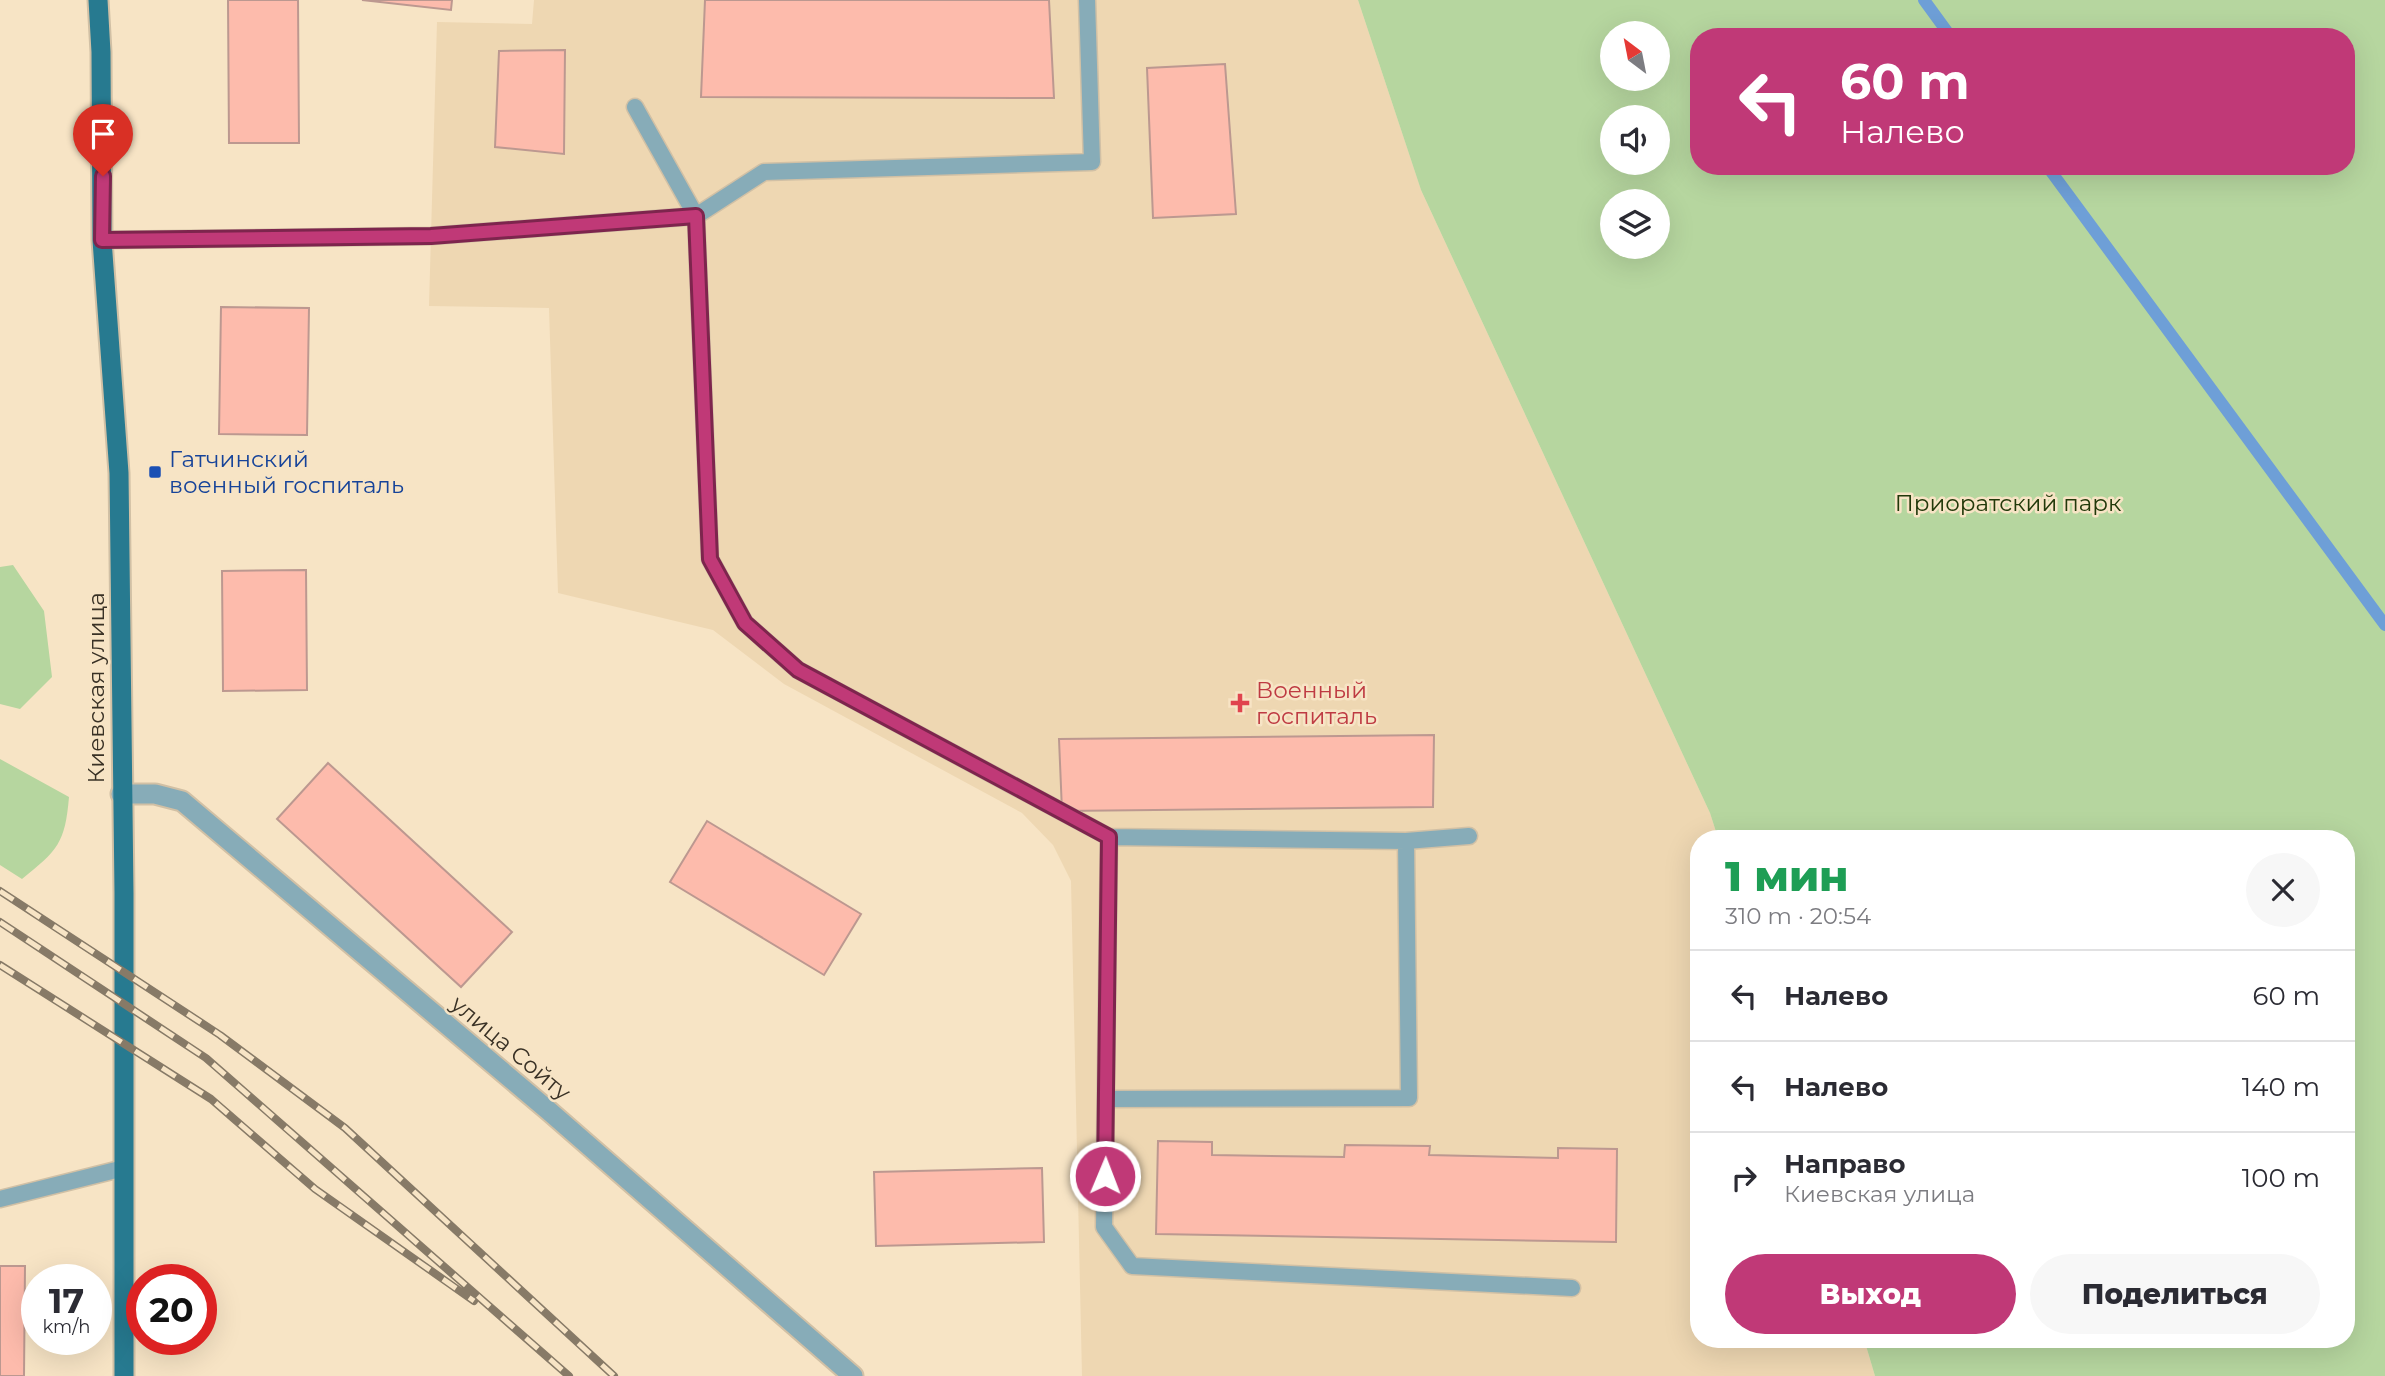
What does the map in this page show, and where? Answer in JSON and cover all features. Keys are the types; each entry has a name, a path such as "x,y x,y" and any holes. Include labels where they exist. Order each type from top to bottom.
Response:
{"main road":[{"name":"Киевская улица","path":"98,0 101,52 102,240 119,473 124,1376"}],"street":[{"name":"улица Сойту","path":"121,794 155,794 182,801 549,1111 853,1376"}],"lane":[{"path":"102,240 431,236 696,216 764,172 1092,162 1087,0"},
{"path":"635,107 696,216 710,559 745,623 798,670 1109,837 1406,841 1469,836"},
{"path":"1109,837 1104,1227 1132,1266 1572,1287"},
{"path":"1106,1099 1409,1098 1406,841"},
{"path":"0,1199 124,1168"}],"shaded area":[{"name":"Военный госпиталь","path":"534,0 1358,0 1421,190 1710,813 1715,830 1690,830 1690,1348 1867,1348 1875,1376 1082,1376 1071,881 1053,845 1022,813 784,684 713,630 558,593 549,308 429,306 437,22 532,24"}],"green space":[{"name":"Приоратский парк","path":"1358,0 2385,0 2385,1376 1875,1376 1867,1348 2355,1348 2355,830 1715,830 1710,813 1421,190"},
{"path":"13,565 44,611 52,677 20,709 0,704 0,567"},
{"path":"0,759 69,797 65,825 58,844 22,879 0,865"}],"building":[{"path":"228,0 298,0 299,143 229,143"},
{"path":"362,0 452,0 451,10"},
{"path":"705,0 1049,0 1054,98 701,97"},
{"path":"565,50 564,154 495,147 499,51"},
{"path":"1225,64 1236,214 1153,218 1147,68"},
{"path":"221,307 309,308 307,435 219,434"},
{"path":"306,570 307,690 223,691 222,571"},
{"path":"1434,735 1433,807 1062,811 1059,739"},
{"path":"328,763 512,932 461,987 277,819"},
{"path":"707,821 861,914 824,975 670,882"},
{"path":"1158,1141 1212,1142 1212,1155 1344,1157 1345,1145 1430,1146 1429,1155 1558,1158 1558,1148 1617,1149 1616,1242 1156,1234"},
{"path":"1042,1168 1044,1242 876,1246 874,1172"},
{"path":"0,1266 21,1266 21,1355 24,1355 24,1376 0,1376"}],"waterway":[{"path":"1924,0 1944,28"},
{"path":"2054,175 2385,625"}],"railway":[{"path":"0,891 220,1035 345,1128 614,1376"},
{"path":"0,922 206,1058 569,1376"},
{"path":"0,965 211,1099 315,1189 474,1301"}],"place":[{"name":"Гатчинский военный госпиталь","path":"155,472"},
{"name":"Военный госпиталь","path":"1240,703"}],"route":[{"path":"103,176 102,240 431,236 696,216 710,559 745,623 798,670 1109,837 1105,1176"}]}
